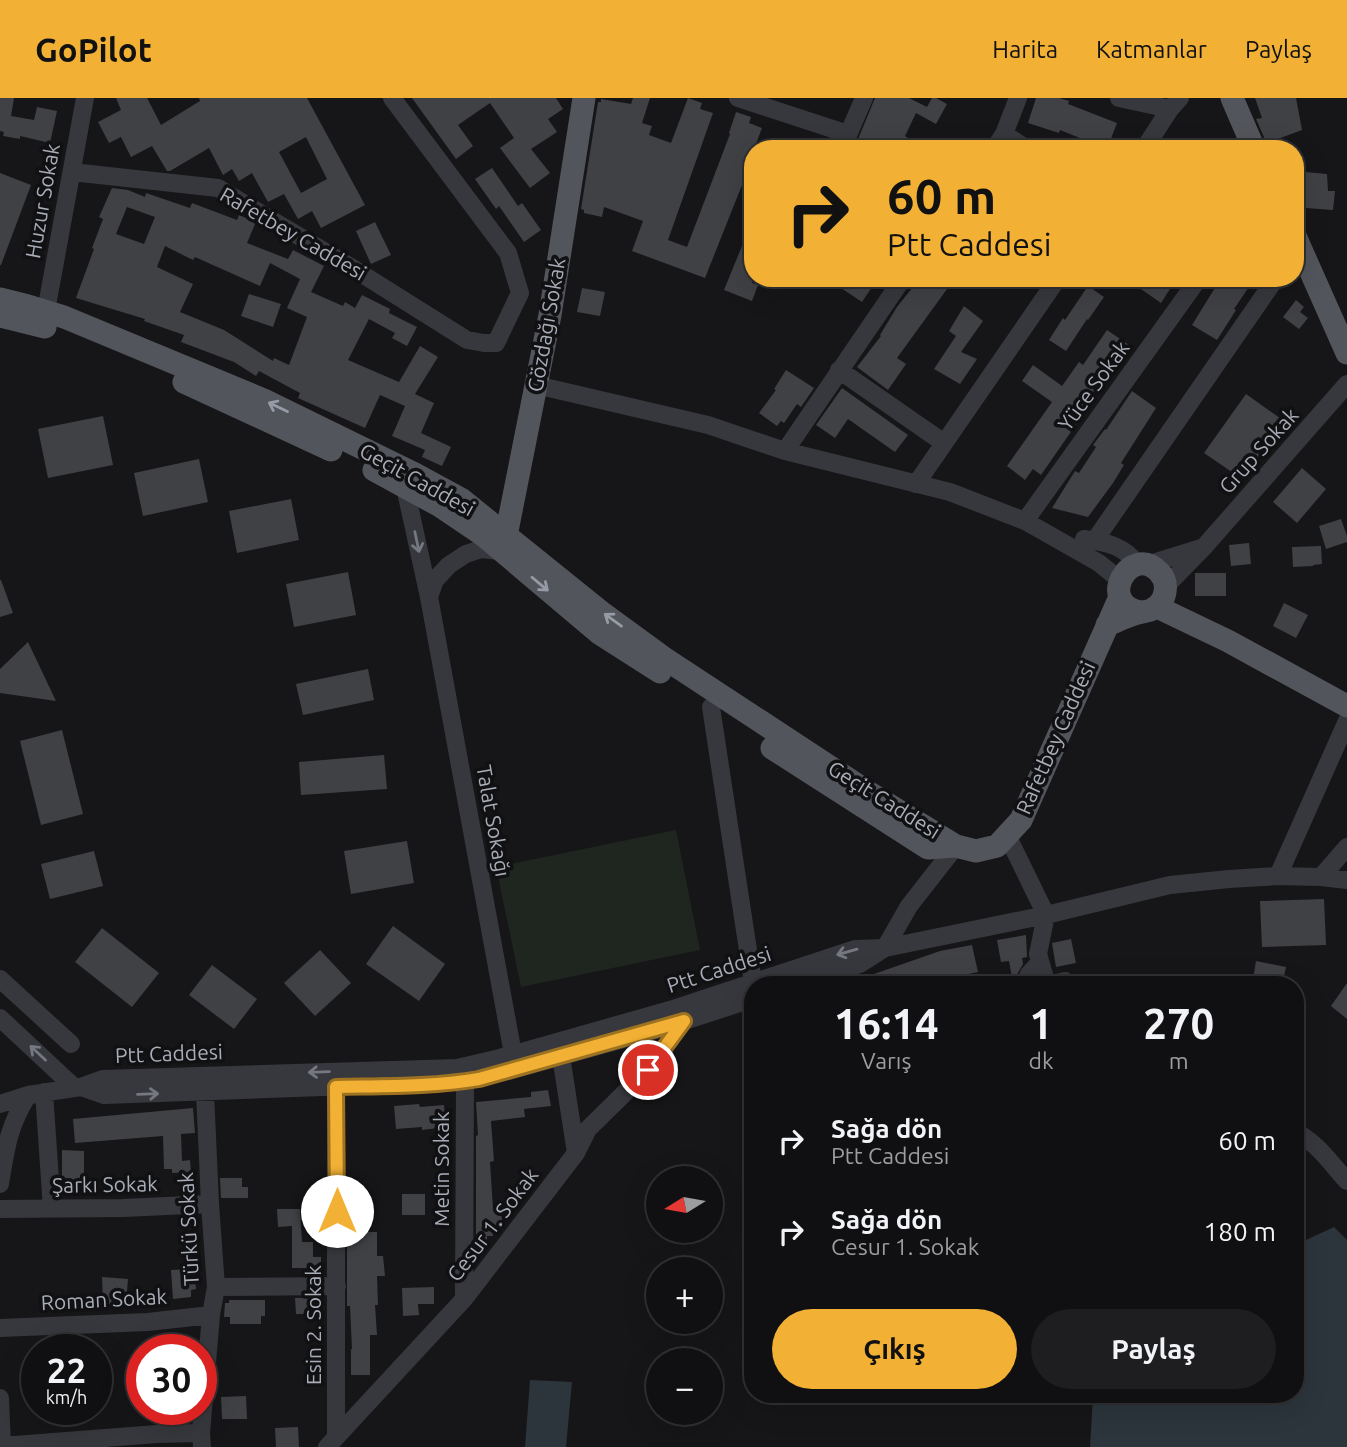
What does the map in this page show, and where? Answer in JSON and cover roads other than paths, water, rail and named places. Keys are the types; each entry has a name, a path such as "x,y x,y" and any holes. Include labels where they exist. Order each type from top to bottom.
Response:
{"main road":[{"name":"Gözdağı Sokak","path":"503,543 550,315 584,98"},
{"path":"1232,98 1250,140"},
{"path":"1304,261 1347,353"},
{"name":"Geçit Caddesi","path":"9,310 155,354 276,406 461,499 503,543 599,633 928,848 956,846"},
{"name":"Geçit Caddesi","path":"45,319 64,332 172,377 353,460 440,506 483,535 503,543 664,658 868,792 956,846"},
{"path":"1107,625 1154,602 1164,578 1159,572 1142,565 1130,567 1124,572 1120,588 1128,608 1154,602 1347,706"},
{"name":"Rafetbey Caddesi","path":"956,846 976,851 997,846 1021,820 1107,625 1120,588"}],"street":[{"name":"Huzur Sokak","path":"45,319 85,98"},
{"name":"Rafetbey Caddesi","path":"72,172 218,188 467,340 484,344 496,343 520,293 508,253 392,98"},
{"path":"738,98 843,140"},
{"path":"845,140 864,98"},
{"path":"999,140 1018,98"},
{"path":"1119,98 1175,104 1150,140"},
{"path":"785,451 897,287"},
{"path":"916,484 1052,287"},
{"name":"Yüce Sokak","path":"1025,521 1193,287"},
{"path":"1095,540 1270,287"},
{"path":"839,370 944,443"},
{"name":"Grup Sokak","path":"1154,602 1347,384"},
{"path":"536,385 708,425 785,451 950,492 1025,521 1049,534 1099,563 1120,588"},
{"name":"Talat Sokağı","path":"405,487 429,597 513,1054"},
{"path":"1049,534 1095,540 1125,550 1142,565 1203,547"},
{"path":"429,597 435,580 449,565 466,554 503,543"},
{"path":"711,707 751,976"},
{"path":"1278,876 1347,721"},
{"path":"1007,835 1046,915 1038,954 1044,976"},
{"path":"885,948 909,906 956,846"},
{"path":"1321,877 1347,847"},
{"name":"Ptt Caddesi","path":"789,976 855,949 885,948 1046,915 1170,885 1278,876 1347,880"},
{"name":"Ptt Caddesi","path":"823,976 860,964 885,948"},
{"path":"1028,976 1040,962"},
{"path":"0,979 71,1044"},
{"name":"Ptt Caddesi","path":"78,1087 103,1079 435,1070 477,1065 670,1010 744,993"},
{"name":"Ptt Caddesi","path":"78,1087 104,1095 465,1081 684,1021 744,995"},
{"path":"0,1018 78,1087"},
{"name":"Cesur 1. Sokak","path":"331,1442 464,1299 576,1153 589,1129 648,1070 684,1021"},
{"path":"561,1056 576,1153"},
{"name":"Metin Sokak","path":"464,1299 465,1081"},
{"path":"0,1104 36,1093 78,1087"},
{"name":"Esin 2. Sokak","path":"331,1442 337,1286 336,1087"},
{"name":"Türkü Sokak","path":"202,1440 211,1315 216,1287 205,1092"},
{"path":"0,1184 10,1130 18,1112 36,1093"},
{"path":"36,1093 52,1209"},
{"path":"1304,1137 1347,1181"},
{"name":"Şarkı Sokak","path":"0,1209 210,1204"},
{"path":"216,1287 337,1286"},
{"name":"Roman Sokak","path":"0,1328 148,1322 211,1315"},
{"path":"0,1398 2,1446 157,1434 202,1440"}]}
